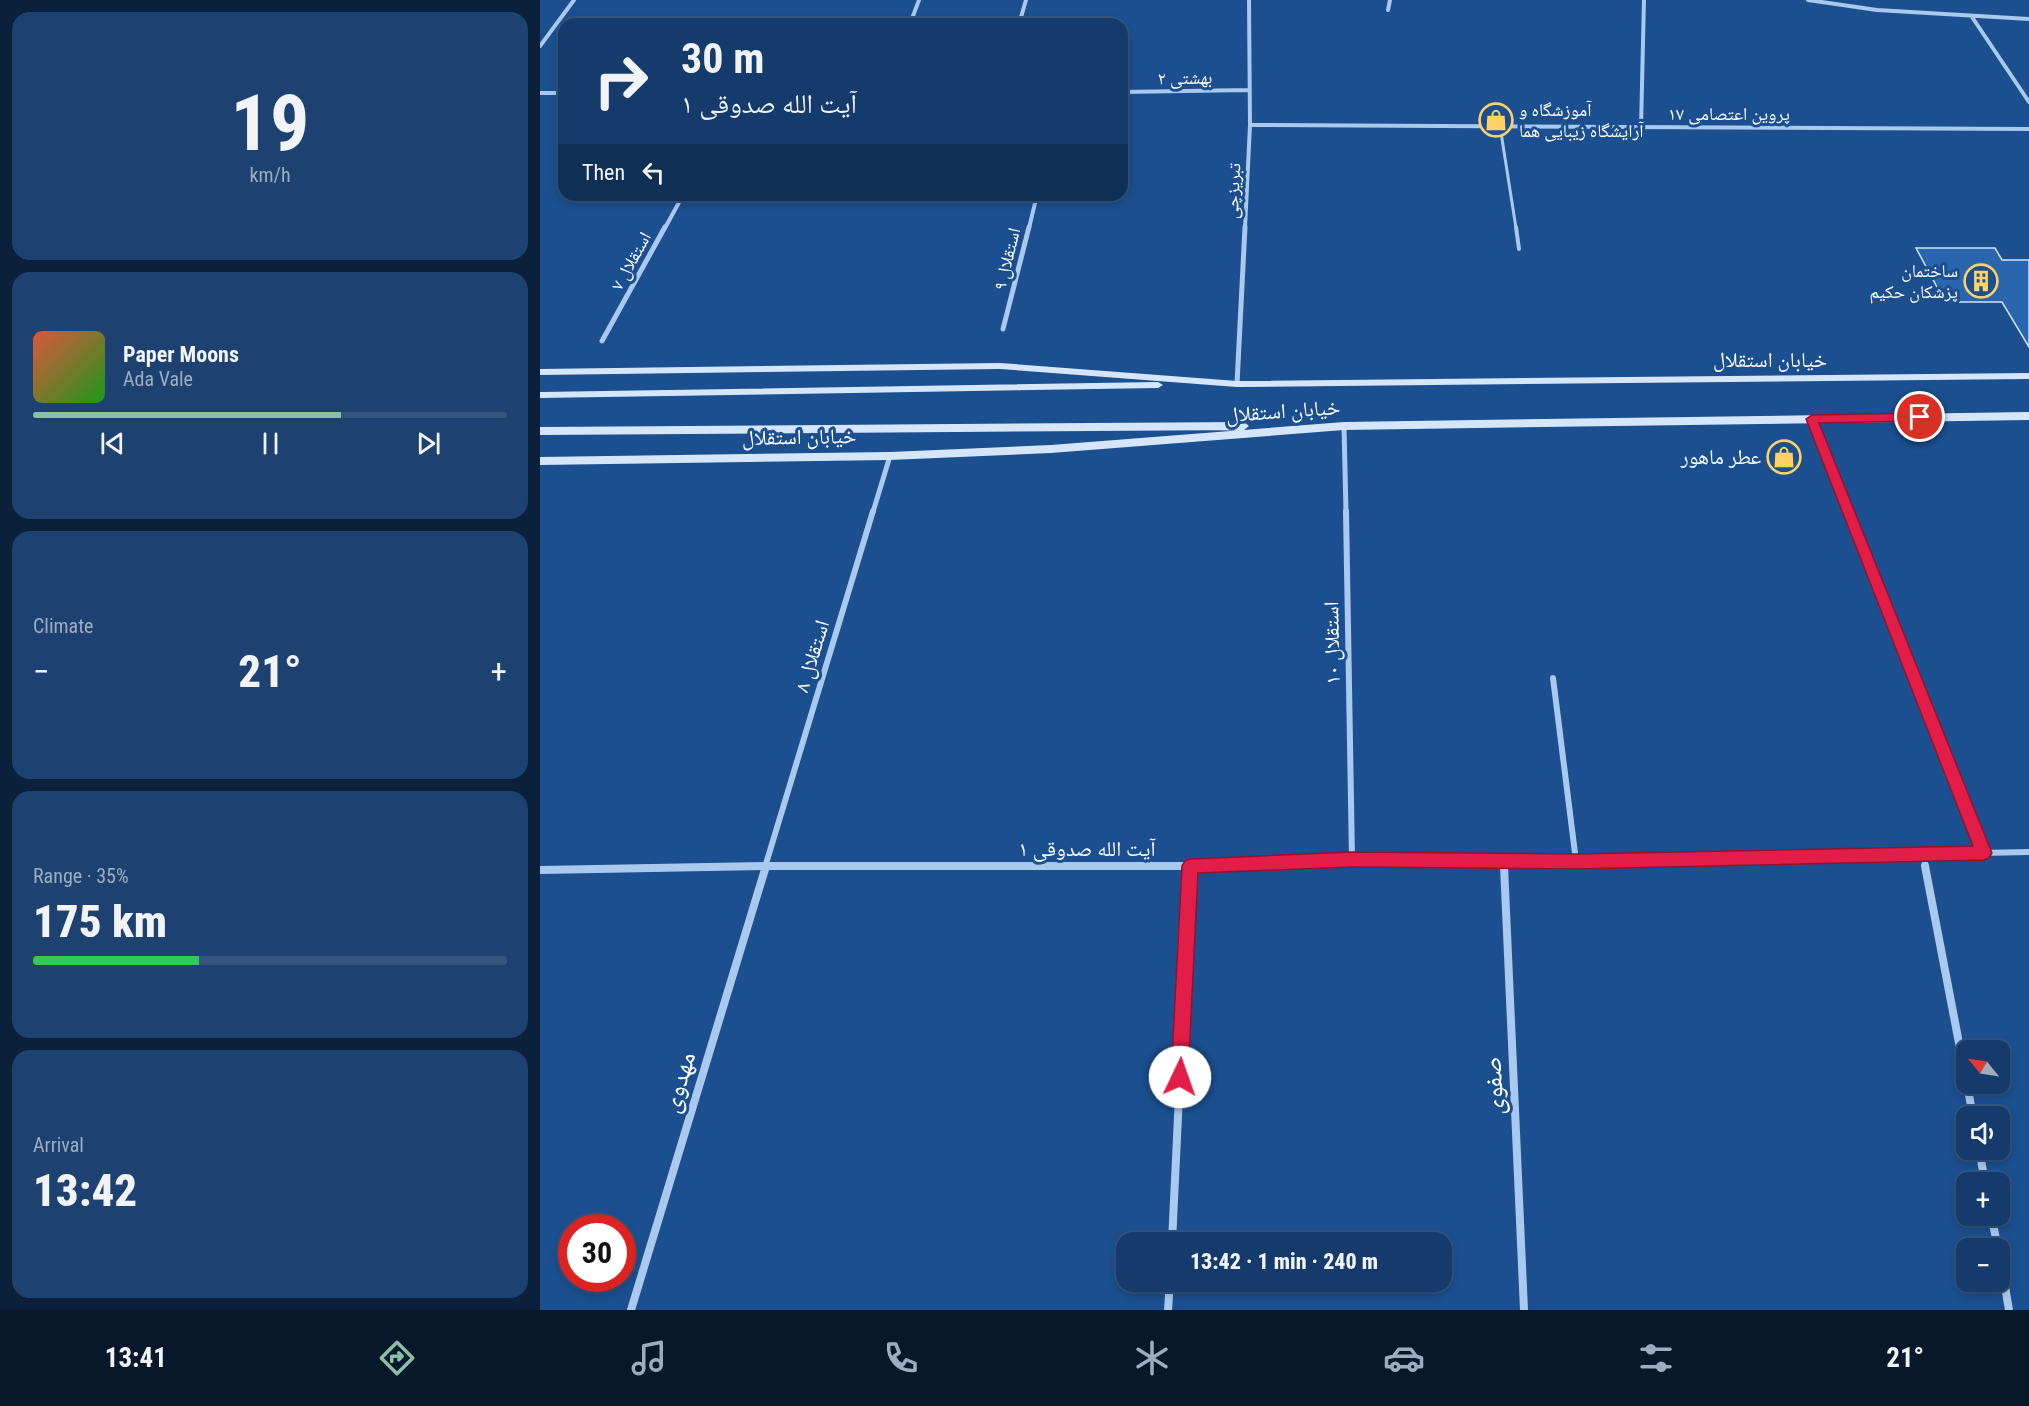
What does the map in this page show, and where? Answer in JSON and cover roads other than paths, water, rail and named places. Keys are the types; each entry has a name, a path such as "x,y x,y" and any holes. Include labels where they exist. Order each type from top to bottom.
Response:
{"main road":[{"name":"خیابان استقلال","path":"540,372 1000,366 1237,384 2029,376"},
{"path":"540,395 1237,384"},
{"name":"خیابان استقلال","path":"540,461 890,456 1051,449 1344,426 2029,416"},
{"path":"540,431 1344,426"}],"street":[{"path":"561,18 574,0"},
{"path":"912,18 919,0"},
{"path":"1021,18 1026,0"},
{"name":"تبریزچی","path":"1237,384 1250,125 1249,0"},
{"path":"1388,10 1390,0"},
{"path":"1641,128 1644,0"},
{"path":"1808,0 1877,10 2029,20"},
{"path":"1972,17 2029,102"},
{"path":"540,46 558,22"},
{"name":"بهشتی ۲","path":"1128,92 1249,90"},
{"path":"540,93 558,93"},
{"name":"پروین اعتصامی ۱۷","path":"1250,125 2029,129"},
{"name":"استقلال ۷","path":"602,341 680,201"},
{"name":"استقلال ۹","path":"1003,329 1035,201"},
{"path":"1812,419 1984,853"},
{"name":"استقلال ۱۰","path":"1344,426 1352,860"},
{"name":"استقلال ۸","path":"765,866 890,456"},
{"path":"1553,678 1576,861"},
{"name":"آیت الله صدوقی ۱","path":"540,870 765,866 1190,866 1352,860 1576,861 2029,852"},
{"path":"1923,854 1971,1106"},
{"name":"صفوی","path":"1504,861 1524,1310"},
{"name":"مهدوی","path":"630,1310 765,866"},
{"path":"1172,1232 1190,866"},
{"path":"1168,1310 1169,1292"},
{"path":"2007,1292 2010,1310"}],"lane":[{"path":"1500,126 1519,249"}],"place":[{"name":"آموزشگاه و آرایشگاه زیبایی هما","path":"1496,120"},
{"name":"ساختمان پزشکان حکیم","path":"1981,281"},
{"name":"عطر ماهور","path":"1784,457"}]}
